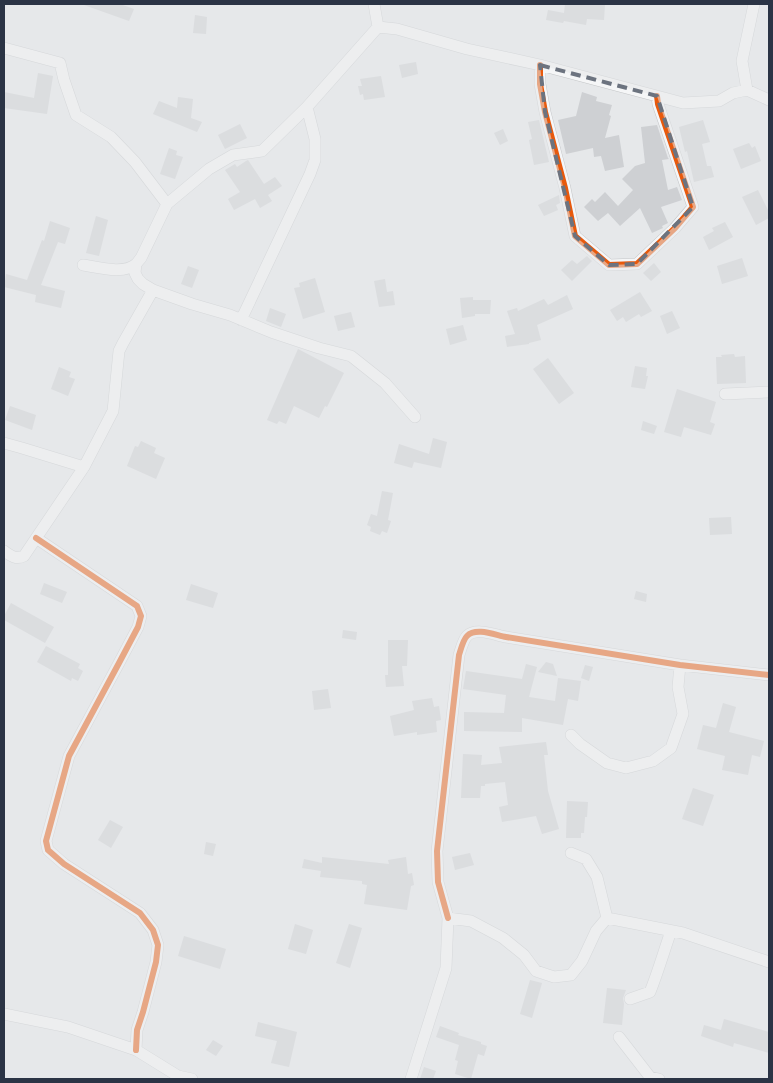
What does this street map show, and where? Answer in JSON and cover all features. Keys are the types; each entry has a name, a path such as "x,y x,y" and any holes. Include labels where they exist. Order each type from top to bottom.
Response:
{"street":[{"path":"374,4 378,27"},
{"path":"747,90 742,61 754,4"},
{"path":"378,27 396,29 683,103 719,101 733,93 747,90 769,100"},
{"path":"83,265 122,270 136,264 141,258 167,204 209,168 233,155 262,151 307,107 378,27"},
{"path":"4,48 60,63 76,115 111,137 134,162 167,204"},
{"path":"540,65 540,84 545,112 565,188 575,236 609,265 636,264 675,228 693,207 658,104 657,96"},
{"path":"241,320 315,160 315,139 307,107"},
{"path":"136,264 135,273 138,279 153,290 230,315 271,332 350,356 385,383 415,418"},
{"path":"4,551 13,557 19,558 24,556 84,467 113,411 119,351 153,290"},
{"path":"725,394 769,392"},
{"path":"4,443 84,467"},
{"path":"36,538 137,606 141,616 138,627 69,756 46,840 48,850 64,864 140,913 153,930 158,945 156,962 137,1030 136,1050"},
{"path":"412,1079 446,968 448,918 438,882 437,851 459,655 466,637 474,632 483,632 515,639 680,665 769,675"},
{"path":"571,735 580,744 608,763 626,768 653,761 671,748 684,714 678,686 680,665"},
{"path":"572,852 586,859 597,877 607,918"},
{"path":"448,918 471,921 502,938 524,955 536,972 554,977 572,975 582,961 596,931 607,918"},
{"path":"607,918 683,933 769,962"},
{"path":"630,999 650,992 671,930"},
{"path":"4,1014 68,1027 136,1050 178,1076 192,1079"},
{"path":"618,1037 650,1077 659,1079"}],"highlighted area":[{"path":"540,65 657,96 693,207 637,264 609,265 575,236 545,112"}],"building":[{"path":"85,4 120,4 134,9 129,21"},
{"path":"565,4 605,4 604,20 587,19 586,25 546,20 548,10 564,13"},
{"path":"195,15 207,17 206,34 193,33"},
{"path":"416,62 418,74 402,78 399,65"},
{"path":"38,73 53,76 47,114 4,108 4,92 34,98"},
{"path":"381,76 385,97 364,100 363,94 360,95 358,86 362,86 360,79"},
{"path":"582,92 597,97 596,101 612,105 605,138 619,135 624,167 605,171 601,156 594,157 593,148 566,154 558,120 576,116"},
{"path":"178,97 193,99 191,118 202,122 197,132 153,114 159,101 177,108"},
{"path":"539,120 549,162 534,165 529,140 532,139 528,122"},
{"path":"703,120 710,142 702,144 707,166 711,166 714,177 694,182 679,127"},
{"path":"240,124 247,138 225,149 218,135"},
{"path":"657,125 669,159 662,160 668,190 677,187 682,200 661,207 668,223 662,226 663,228 652,233 640,208 620,226 608,213 598,221 584,207 592,199 595,202 605,192 618,206 633,190 622,179 635,166 645,163 641,127"},
{"path":"503,129 508,141 500,145 494,133"},
{"path":"749,143 752,148 755,146 761,161 741,169 733,149"},
{"path":"169,148 177,151 176,155 183,157 175,179 160,174"},
{"path":"248,160 264,184 275,177 282,186 268,195 272,201 260,208 255,199 234,210 228,199 240,192 225,170 235,164 237,167"},
{"path":"758,190 769,212 769,218 756,225 742,197"},
{"path":"559,195 560,203 556,205 558,210 544,216 538,205"},
{"path":"96,216 108,220 99,256 86,253"},
{"path":"50,221 70,228 65,244 58,242 41,285 65,291 61,308 35,302 36,295 4,287 6,274 27,280 42,240 44,241"},
{"path":"725,222 733,237 709,250 703,237 714,231 712,228"},
{"path":"587,256 592,261 572,281 561,270 572,260 577,264"},
{"path":"742,258 748,276 722,284 717,266"},
{"path":"654,263 661,272 651,281 643,273"},
{"path":"188,266 199,270 192,288 181,284"},
{"path":"315,278 325,312 303,319 294,288 300,287 299,283"},
{"path":"385,279 387,292 393,291 395,305 379,307 374,281"},
{"path":"640,292 652,311 641,317 639,314 626,322 623,317 617,321 610,310"},
{"path":"567,295 573,309 537,325 541,340 507,347 505,336 515,334 507,311 517,308 518,311 544,299 548,305"},
{"path":"473,297 473,300 491,300 490,314 475,314 475,316 462,318 460,298"},
{"path":"270,308 286,314 281,327 266,321"},
{"path":"672,311 680,328 667,334 660,316"},
{"path":"351,312 355,327 338,331 334,316"},
{"path":"463,325 467,340 450,345 446,329"},
{"path":"298,349 344,373 327,407 325,406 319,418 294,406 286,424 279,421 277,424 267,420"},
{"path":"734,354 735,357 745,356 746,383 717,384 716,357"},
{"path":"548,358 574,393 559,404 533,369"},
{"path":"635,366 647,368 646,376 648,376 645,389 631,387"},
{"path":"59,367 71,372 69,377 75,379 68,396 51,389"},
{"path":"677,389 716,402 710,422 715,424 711,435 684,427 681,437 664,432"},
{"path":"10,406 36,415 32,430 5,420"},
{"path":"643,421 657,426 654,434 641,430"},
{"path":"433,438 447,442 441,468 414,462 412,468 394,463 399,444 429,454"},
{"path":"141,441 156,448 154,453 165,458 156,479 127,466 135,446 138,447"},
{"path":"382,491 393,493 388,520 391,521 387,533 382,531 380,535 370,531 371,527 367,525 371,514 377,516"},
{"path":"731,517 732,534 710,535 709,518"},
{"path":"44,583 67,592 62,603 40,594"},
{"path":"191,584 218,593 213,608 186,600"},
{"path":"636,591 647,594 646,602 634,599"},
{"path":"11,603 54,627 45,643 4,620 4,616"},
{"path":"343,630 357,632 356,640 342,638"},
{"path":"388,640 408,640 407,666 402,666 404,686 386,687 385,675 388,675"},
{"path":"46,646 80,664 78,668 83,671 78,681 72,678 71,681 37,662"},
{"path":"546,662 553,664 557,676 538,672"},
{"path":"526,664 537,667 529,697 555,701 558,678 581,681 578,701 568,699 563,725 522,718 522,732 464,731 464,712 504,713 506,695 463,689 466,671 522,679"},
{"path":"585,665 593,667 589,681 581,678"},
{"path":"328,689 331,708 314,710 312,691"},
{"path":"432,698 434,707 439,706 441,720 436,721 437,732 417,735 417,732 394,736 390,716 414,710 412,701"},
{"path":"723,703 736,707 729,732 764,741 760,757 752,755 748,775 722,770 725,756 697,749 703,725 716,728"},
{"path":"546,742 548,755 544,755 548,791 559,829 542,834 536,816 502,822 499,807 508,805 505,782 481,786 480,798 461,798 463,754 482,755 481,765 502,763 499,747"},
{"path":"693,788 714,795 703,826 682,819"},
{"path":"567,801 588,802 584,833 581,833 581,838 566,838"},
{"path":"110,820 123,827 111,848 98,840"},
{"path":"206,842 216,844 213,856 204,854"},
{"path":"470,853 474,865 455,870 452,857"},
{"path":"322,857 389,864 388,860 406,857 408,874 412,873 414,885 411,886 407,910 364,904 367,885 362,884 362,881 320,877 321,871 302,868 304,859 322,863"},
{"path":"295,924 313,930 306,954 288,949"},
{"path":"349,924 362,928 350,968 336,963"},
{"path":"184,936 226,949 220,969 178,956"},
{"path":"530,980 542,983 532,1018 520,1014"},
{"path":"607,988 626,990 623,998 622,1025 603,1023"},
{"path":"724,1019 769,1032 769,1053 734,1043 733,1047 701,1036 704,1025 721,1030"},
{"path":"258,1022 297,1032 289,1067 271,1063 277,1041 255,1036"},
{"path":"440,1026 487,1046 484,1056 478,1054 471,1079 455,1074 458,1061 455,1060 459,1045 436,1037"},
{"path":"213,1040 223,1046 216,1056 206,1050"},
{"path":"424,1067 436,1071 433,1079 420,1079"}],"cycle path":[{"path":"540,65 540,84 545,112 565,188 575,236 609,265 637,264 675,228 693,207 658,104 657,96"},
{"path":"36,538 137,606 141,616 138,627 69,756 46,841 48,850 64,864 140,913 153,930 158,945 156,962 137,1030 136,1050"},
{"path":"448,918 438,882 437,851 459,655 467,636 475,632 486,632 506,637 680,665 769,675"}]}
